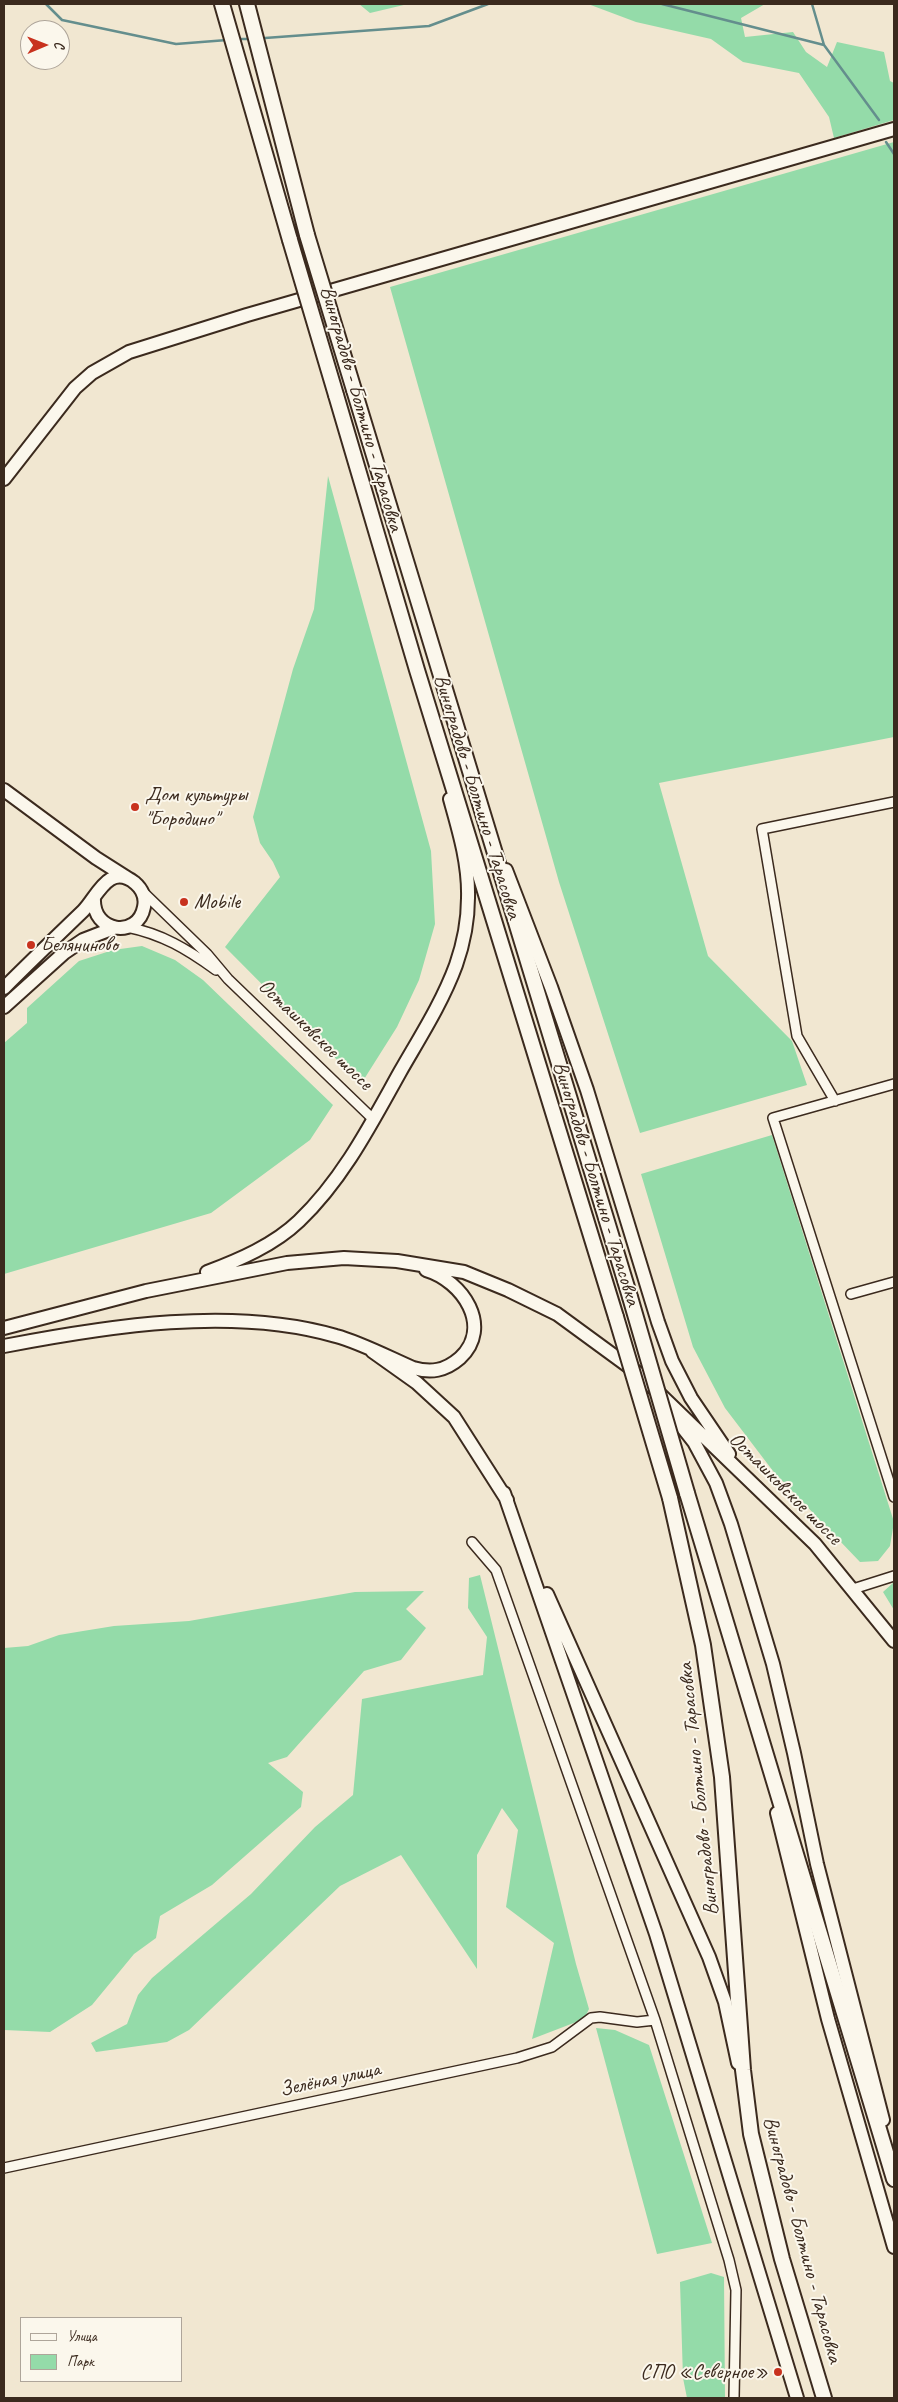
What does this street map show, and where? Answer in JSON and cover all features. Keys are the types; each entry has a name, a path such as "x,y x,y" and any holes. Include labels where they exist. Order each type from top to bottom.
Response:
{"main road":[{"name":"Виноградово - Болтино - Тарасовка","path":"222,4 417,670 670,1498 704,1645 722,1777 743,2070 751,2134 782,2259 824,2398"},
{"name":"Виноградово - Болтино - Тарасовка","path":"247,4 308,235 354,390 630,1297 687,1493 894,2179"},
{"path":"4,479 75,388 92,373 129,352 247,315 894,130"},
{"path":"169,1286 239,1259 266,1246 297,1223 324,1196 374,1119 438,1006 456,964 464,932 468,898 465,856 417,670"},
{"path":"4,790 96,858 118,870 143,895 144,908 138,920 83,940 64,953 4,1007"},
{"path":"480,803 587,1090 658,1322 672,1361 691,1398 745,1476"},
{"path":"96,858 101,873 97,892 98,917 102,922 120,927"},
{"path":"4,988 106,881 118,878 135,885"},
{"path":"4,1328 169,1286 287,1263 344,1258 397,1261 432,1272 455,1287 467,1301 474,1317 474,1338 469,1350 442,1370 426,1371 413,1368 337,1336 271,1322 178,1322 80,1331 4,1346"},
{"name":"Осташковское шоссе","path":"397,1261 464,1272 508,1290 556,1314 640,1374 815,1544 894,1641"},
{"path":"372,1351 417,1383 454,1417 504,1494 551,1606 709,1957 725,2002 751,2134"},
{"path":"651,1385 694,1442 716,1483 731,1524 773,1664 817,1864 894,2164"},
{"path":"504,1494 656,1934 797,2398"},
{"path":"745,1682 828,2019 894,2247"}],"street":[{"path":"835,1101 797,1036 762,829 894,802"},
{"name":"Осташковское шоссе","path":"135,885 207,954 228,979 374,1119"},
{"name":"Осташковское шоссе","path":"120,927 158,934 173,941 228,979"},
{"path":"894,1084 773,1118 894,1497"},
{"path":"851,1294 894,1282"},
{"path":"472,1542 496,1570 655,2020 729,2260 736,2290 734,2398"},
{"path":"853,1589 894,1576"},
{"name":"Зелёная улица","path":"4,2168 517,2058 552,2047 591,2018 600,2017 637,2022 655,2020"}],"green space":[{"path":"359,4 408,4 370,13"},
{"path":"588,4 765,4 741,18 745,37 793,32 806,52 827,67 837,42 884,52 890,81 894,83 894,120 834,138 829,117 799,73 743,62 711,39 636,22"},
{"path":"894,142 894,737 659,783 708,956 792,1041 807,1085 640,1133 559,882 390,287"},
{"path":"328,476 431,851 435,924 419,980 397,1027 361,1084 225,947 280,877 273,862 260,843 253,817 293,669 314,609"},
{"path":"142,946 175,960 203,980 333,1105 310,1140 211,1213 4,1274 4,1043 27,1023 27,1008 79,961 113,950"},
{"path":"772,1135 894,1522 890,1546 878,1561 860,1562 773,1471 725,1408 693,1347 641,1174"},
{"path":"480,1575 576,1964 589,2009 584,2019 532,2039 554,1943 506,1907 518,1830 502,1808 477,1855 477,1969 401,1855 340,1886 189,2030 167,2042 96,2052 91,2043 127,2024 138,1995 152,1978 251,1894 315,1827 353,1795 362,1699 483,1675 487,1637 468,1608 469,1578"},
{"path":"894,1582 894,1610 883,1592"},
{"path":"424,1591 406,1609 426,1628 401,1660 364,1671 287,1757 268,1763 303,1792 301,1807 212,1885 160,1916 156,1938 134,1954 92,2005 50,2032 4,2030 4,1648 28,1646 59,1635 114,1626 189,1621 355,1592"},
{"path":"596,2028 615,2030 649,2045 712,2243 657,2254"},
{"path":"711,2273 724,2277 725,2398 687,2398 683,2378 680,2282"}],"waterway":[{"path":"46,4 62,20 176,44 227,40"},
{"path":"265,38 429,26 488,4"},
{"path":"662,4 824,45"},
{"path":"812,4 824,45 879,120"},
{"path":"238,39 248,39"},
{"path":"886,142 894,154"}],"place":[{"name":"Дом культуры \"Бородино\"","path":"135,807"},
{"name":"Mobile","path":"184,902"},
{"name":"Беляниново","path":"31,945"},
{"name":"СПО «Северное»","path":"778,2372"}]}
